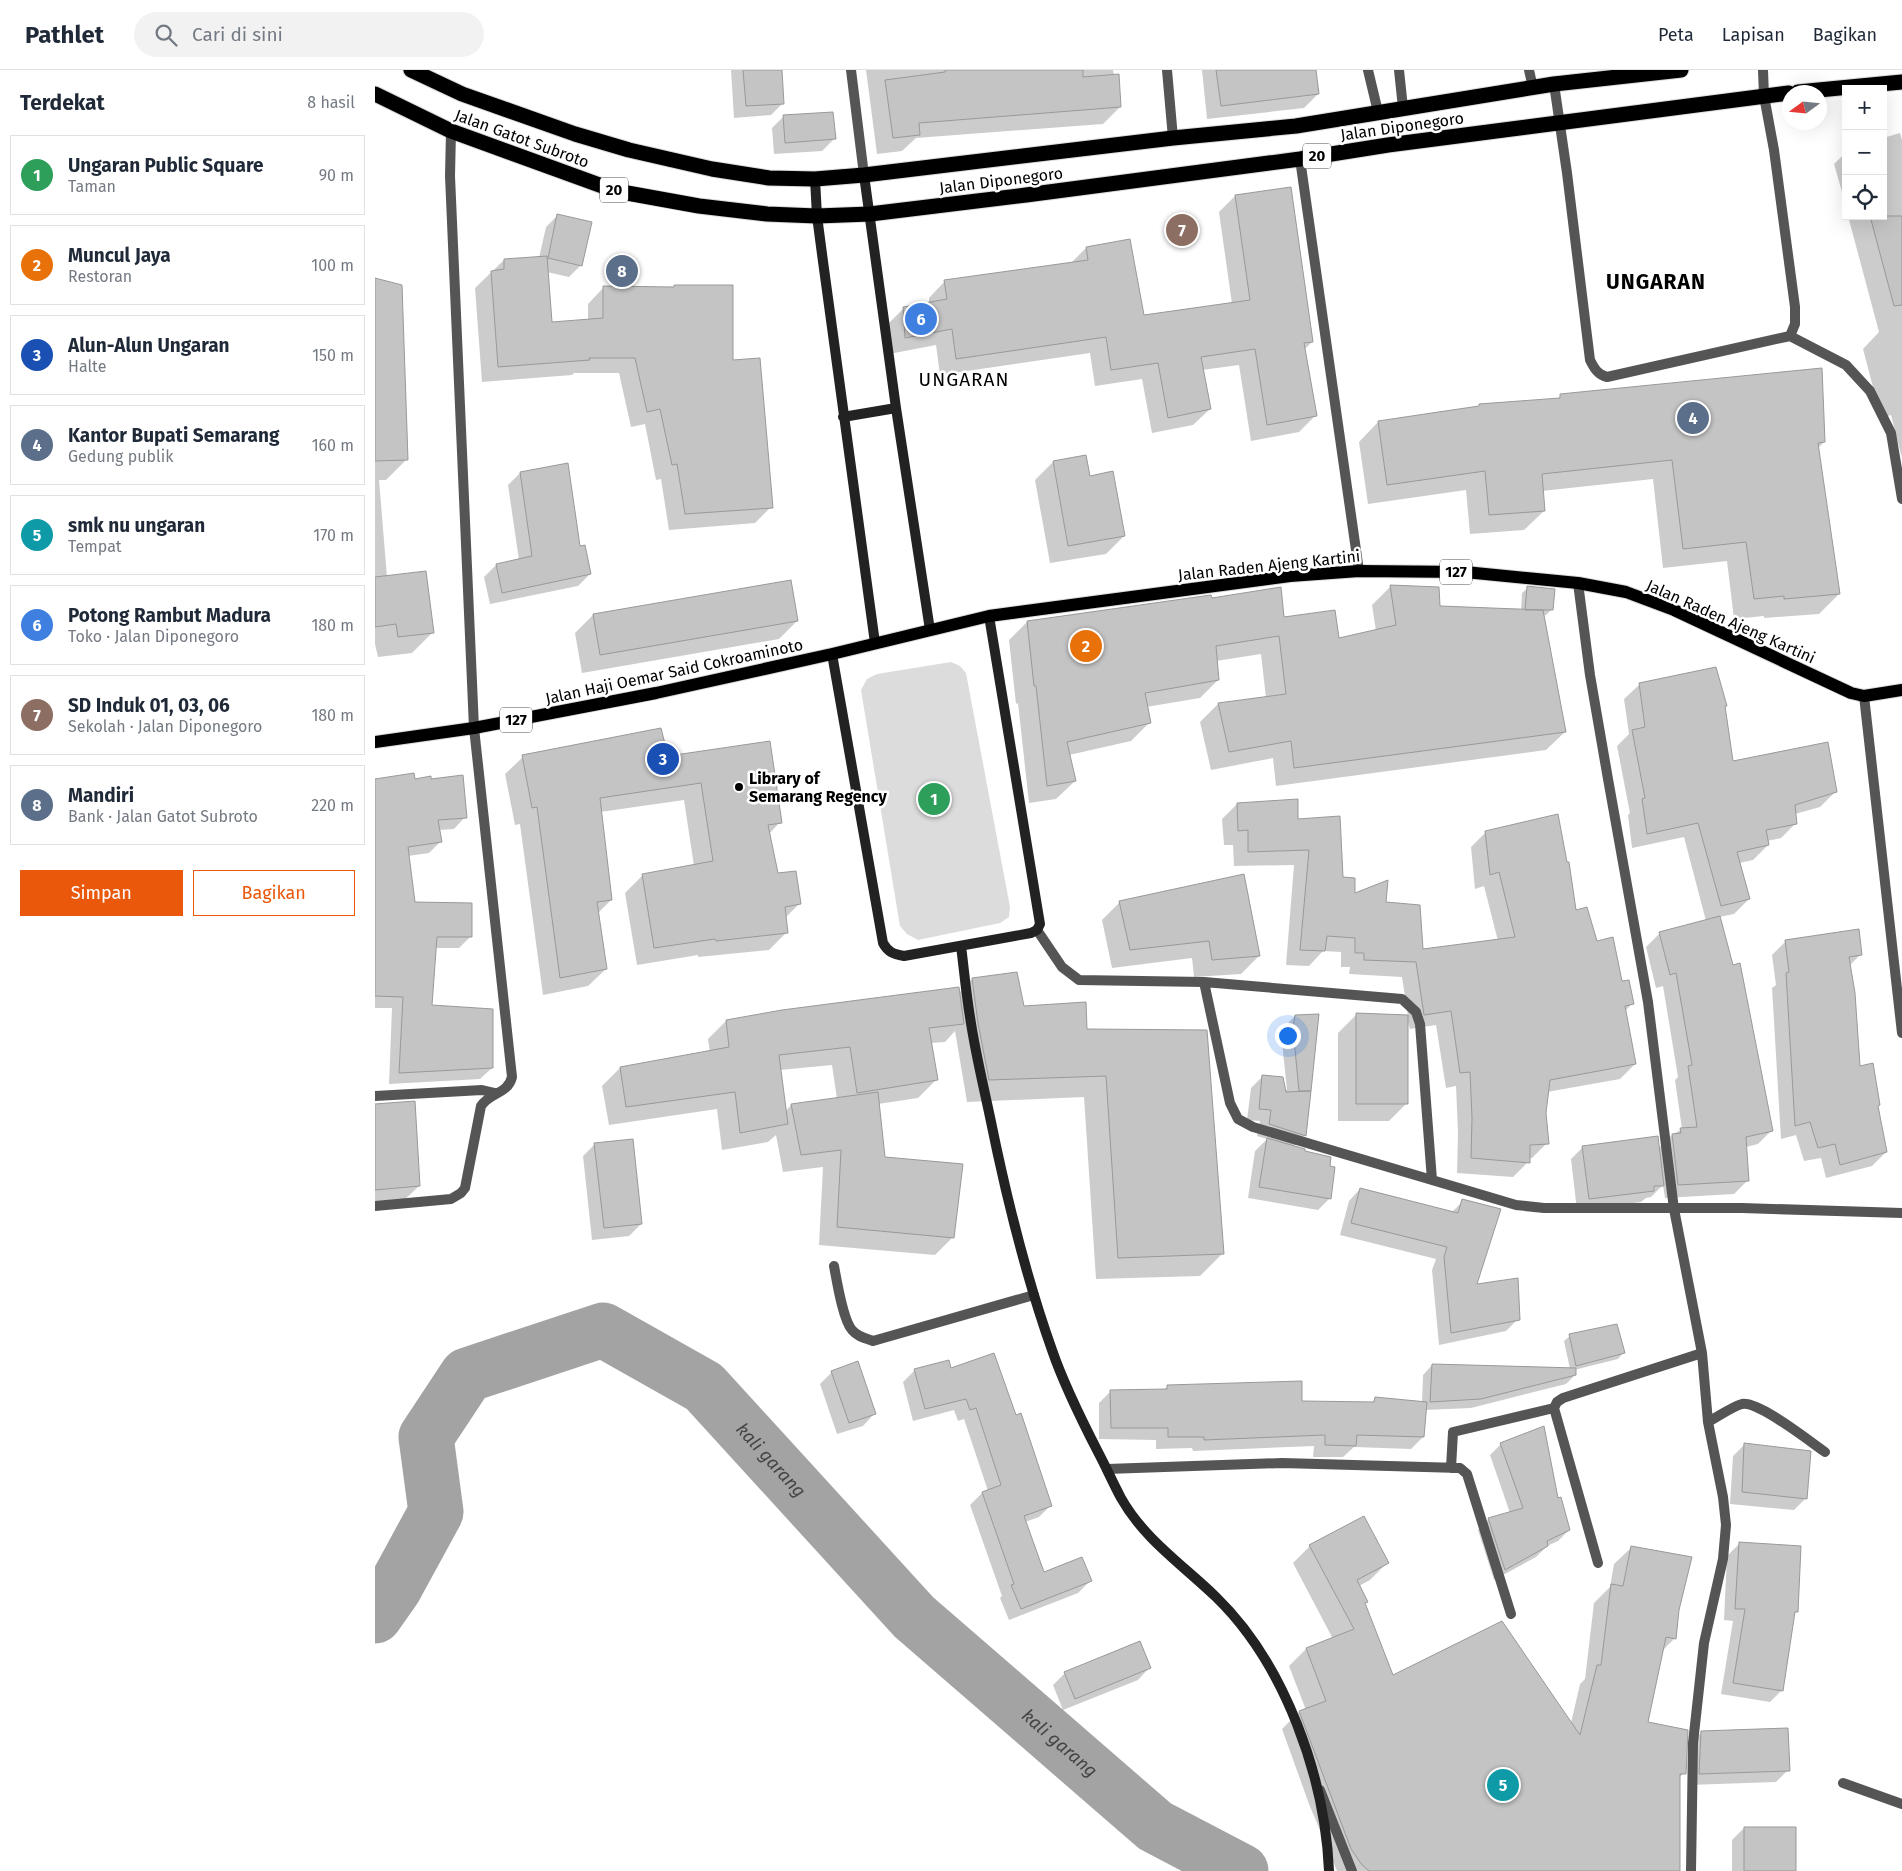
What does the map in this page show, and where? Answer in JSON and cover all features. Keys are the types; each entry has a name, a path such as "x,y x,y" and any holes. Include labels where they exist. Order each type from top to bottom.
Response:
{"highway":[{"name":"Jalan Gatot Subroto","path":"411,70 462,94 575,134 629,150 712,169 769,178 815,179 864,175"},
{"name":"Jalan Diponegoro","path":"864,175 1173,138 1296,126 1554,84 1681,70"},
{"path":"1827,89 1902,82"},
{"name":"Jalan Gatot Subroto","path":"375,94 451,131 616,191 699,206 767,214 817,216 870,214"},
{"name":"Jalan Diponegoro","path":"870,214 1300,159 1388,145 1782,94"}],"main road":[{"name":"Jalan Raden Ajeng Kartini","path":"832,654 989,616 1290,576 1359,571 1465,572 1578,583 1626,592 1674,610 1851,692 1864,696 1902,690"},
{"name":"Jalan Haji Oemar Said Cokroaminoto","path":"375,742 474,728 655,693 832,654"}],"street":[{"path":"851,70 896,408 930,630"},
{"path":"1167,70 1173,138"},
{"path":"1368,70 1378,112"},
{"path":"1399,70 1403,108"},
{"path":"1529,70 1533,88"},
{"path":"1763,70 1764,96 1774,150 1795,307 1795,324 1789,336"},
{"path":"1554,84 1561,124 1590,360 1595,370 1602,376 1607,377 1789,336 1846,365 1870,391 1891,433 1902,499"},
{"path":"375,1206 451,1199 461,1193 465,1188 481,1106 489,1096 506,1089 512,1077 474,728 451,186 451,131"},
{"path":"1300,159 1359,571"},
{"path":"815,179 817,216 875,643"},
{"path":"843,417 896,408"},
{"path":"1578,583 1595,704 1648,1002 1674,1209 1702,1353 1708,1422 1723,1497 1726,1524 1723,1559 1704,1643 1693,1743 1691,1871"},
{"path":"989,616 1039,924 1037,930"},
{"path":"832,654 883,943 891,953 904,956 1037,930"},
{"path":"1864,696 1899,972 1902,1033"},
{"path":"1037,930 1062,967 1079,980 1204,982 1402,999 1416,1012 1420,1024 1432,1180"},
{"path":"961,946 970,1017 1009,1206 1052,1351 1077,1410 1133,1518 1151,1538 1216,1597 1237,1619 1268,1666 1298,1728 1352,1871"},
{"path":"1204,982 1230,1103 1238,1119 1253,1127 1516,1205 1545,1208 1742,1208 1902,1213"},
{"path":"375,1096 482,1090 495,1094"},
{"path":"834,1266 847,1321 852,1330 860,1337 873,1341 1034,1295"},
{"path":"1598,1563 1554,1408 1557,1402 1563,1398 1702,1353"},
{"path":"1708,1422 1742,1404 1752,1404 1825,1452"},
{"path":"1451,1468 1453,1432 1554,1408"},
{"path":"1107,1469 1282,1463 1460,1468 1467,1474 1511,1614"},
{"path":"1310,1763 1328,1841 1329,1871"},
{"path":"1843,1783 1902,1804"}],"shaded area":[{"path":"951,662 960,666 966,673 1010,907 1009,917 1000,923 918,940 907,934 900,926 861,690 867,679 877,674"}],"building":[{"path":"743,70 782,70 784,104 746,106"},
{"path":"945,70 1083,70 1083,77 1119,74 1121,107 919,123 920,135 893,138 885,80 945,72"},
{"path":"1216,70 1316,70 1319,94 1221,106"},
{"path":"833,112 836,139 785,143 783,115"},
{"path":"1291,187 1313,342 1304,343 1317,416 1267,425 1255,349 1201,357 1211,409 1168,418 1158,363 1111,370 1106,337 956,359 952,329 905,338 903,307 947,299 944,280 1088,260 1086,247 1130,239 1144,315 1250,300 1235,195"},
{"path":"557,214 592,222 582,266 548,258"},
{"path":"1887,216 1902,216 1902,305 1894,306 1871,220 1887,220"},
{"path":"547,256 552,322 603,318 603,286 674,287 674,285 733,285 733,360 760,358 773,508 685,514 677,464 672,465 660,409 647,412 635,358 589,358 590,360 498,367 491,271 504,269 504,259"},
{"path":"375,278 402,285 408,460 375,461"},
{"path":"1822,368 1825,442 1818,443 1840,594 1784,599 1784,596 1754,599 1746,542 1683,549 1672,460 1542,474 1545,511 1489,515 1485,471 1387,485 1378,421 1479,406 1479,404 1560,398 1560,394"},
{"path":"1086,455 1090,476 1113,471 1125,536 1068,546 1053,461"},
{"path":"568,463 580,546 585,545 591,574 502,593 496,564 532,556 520,472"},
{"path":"426,571 434,633 398,637 396,624 375,627 375,577"},
{"path":"791,580 798,621 600,655 593,614"},
{"path":"1390,585 1439,587 1440,606 1543,610 1566,732 1294,768 1291,741 1229,752 1218,703 1286,694 1279,636 1216,646 1219,680 1145,693 1151,723 1067,742 1076,781 1047,786 1027,621 1211,595 1212,598 1281,587 1284,617 1335,610 1339,638 1396,625"},
{"path":"1527,586 1555,589 1553,610 1525,610"},
{"path":"1716,667 1727,706 1725,706 1733,761 1828,742 1837,792 1795,805 1797,824 1766,830 1769,845 1737,852 1750,899 1721,906 1698,823 1647,834 1642,799 1645,798 1632,730 1645,727 1639,683"},
{"path":"661,728 668,756 770,741 782,823 768,825 778,873 796,871 801,904 785,907 788,933 716,941 715,939 654,948 642,874 713,861 701,783 600,798 612,900 597,902 607,969 560,978 537,807 532,808 522,755"},
{"path":"414,773 415,779 431,776 431,779 463,775 467,818 438,820 442,842 408,847 415,902 472,903 472,937 437,937 432,1005 493,1009 493,1068 399,1073 403,997 375,996 375,779"},
{"path":"1298,799 1298,819 1340,816 1343,877 1355,878 1355,893 1388,880 1386,902 1420,905 1423,949 1515,937 1499,872 1490,875 1485,831 1558,814 1567,862 1569,862 1576,910 1587,907 1597,941 1613,937 1622,981 1629,980 1634,1004 1625,1006 1636,1064 1550,1080 1546,1113 1549,1144 1530,1145 1530,1163 1471,1158 1470,1072 1460,1073 1451,1011 1424,1015 1416,962 1364,960 1364,953 1355,953 1355,938 1327,936 1325,951 1300,950 1309,850 1248,852 1248,830 1238,831 1237,803"},
{"path":"1244,874 1260,956 1212,960 1209,941 1130,950 1119,901"},
{"path":"1720,916 1733,965 1740,963 1773,1131 1746,1137 1749,1181 1678,1185 1672,1134 1681,1133 1680,1128 1697,1127 1688,1066 1692,1065 1676,973 1670,975 1659,932"},
{"path":"1859,929 1862,955 1849,957 1855,993 1860,1066 1873,1063 1880,1105 1878,1106 1887,1152 1840,1165 1835,1144 1818,1148 1810,1122 1795,1126 1786,973 1789,972 1785,940"},
{"path":"1017,972 1024,1006 1086,1002 1087,1029 1207,1030 1224,1254 1118,1258 1106,1076 989,1080 972,978"},
{"path":"959,987 964,1024 929,1028 938,1080 857,1093 850,1047 779,1055 788,1124 740,1133 735,1092 626,1107 620,1067 729,1047 726,1020 782,1010"},
{"path":"1356,1013 1408,1015 1408,1104 1356,1104"},
{"path":"1319,1014 1311,1091 1299,1091 1293,1029 1295,1015"},
{"path":"1262,1075 1283,1077 1286,1092 1311,1091 1306,1136 1269,1124 1271,1110 1259,1109"},
{"path":"878,1092 885,1157 963,1164 954,1238 837,1227 841,1150 801,1155 791,1104"},
{"path":"415,1101 420,1186 375,1190 375,1104"},
{"path":"1658,1136 1664,1186 1654,1186 1654,1191 1589,1199 1582,1146"},
{"path":"1267,1138 1305,1149 1305,1151 1331,1157 1330,1166 1335,1167 1331,1199 1259,1187"},
{"path":"633,1139 642,1224 604,1228 594,1143"},
{"path":"1360,1188 1458,1213 1462,1199 1501,1209 1477,1284 1518,1278 1520,1320 1451,1333 1444,1257 1447,1247 1351,1223"},
{"path":"1617,1324 1625,1353 1576,1366 1569,1334"},
{"path":"994,1353 1016,1415 1021,1413 1052,1506 1024,1516 1044,1572 1082,1557 1092,1581 1021,1609 1011,1585 1014,1584 982,1492 1001,1485 976,1408 970,1410 966,1399 925,1409 914,1369 949,1360 951,1368"},
{"path":"858,1361 876,1414 849,1423 831,1371"},
{"path":"1432,1364 1576,1368 1576,1375 1481,1399 1430,1402"},
{"path":"1302,1381 1302,1401 1374,1402 1375,1397 1427,1402 1424,1437 1357,1435 1356,1446 1325,1445 1325,1435 1204,1440 1204,1437 1168,1437 1168,1428 1111,1428 1110,1390 1167,1389 1167,1385"},
{"path":"1544,1426 1558,1498 1561,1497 1570,1530 1547,1541 1548,1546 1505,1570 1488,1518 1523,1508 1500,1443"},
{"path":"1744,1443 1811,1451 1807,1499 1742,1492"},
{"path":"1364,1516 1389,1563 1357,1580 1368,1602 1365,1603 1393,1675 1502,1621 1580,1735 1597,1665 1601,1665 1611,1584 1623,1586 1631,1546 1692,1557 1679,1610 1676,1639 1666,1637 1648,1722 1688,1730 1686,1774 1680,1774 1680,1871 1369,1871 1362,1865 1351,1849 1299,1711 1326,1701 1306,1648 1354,1629 1309,1545"},
{"path":"1739,1542 1801,1546 1798,1612 1795,1612 1783,1691 1733,1683 1745,1609 1735,1609"},
{"path":"1140,1641 1151,1668 1075,1699 1064,1672"},
{"path":"1788,1728 1790,1771 1699,1774 1701,1731"},
{"path":"1744,1827 1796,1827 1796,1871 1744,1871"}],"waterway":[{"name":"kali garang","path":"375,1616 394,1589 436,1512 426,1437 467,1375 603,1330 704,1387 914,1617 1155,1826 1241,1871"}],"place":[{"name":"SD Induk 01, 03, 06","path":"1182,230"},
{"name":"Mandiri","path":"622,271"},
{"name":"Potong Rambut Madura","path":"921,319"},
{"name":"Kantor Bupati Semarang","path":"1693,418"},
{"name":"Muncul Jaya","path":"1086,646"},
{"name":"Alun-Alun Ungaran","path":"663,759"},
{"name":"Library of Semarang Regency","path":"739,787"},
{"name":"Ungaran Public Square","path":"934,799"},
{"name":"smk nu ungaran","path":"1503,1785"}],"district":[{"name":"UNGARAN","path":"1656,282"},
{"name":"UNGARAN","path":"964,379"}]}
